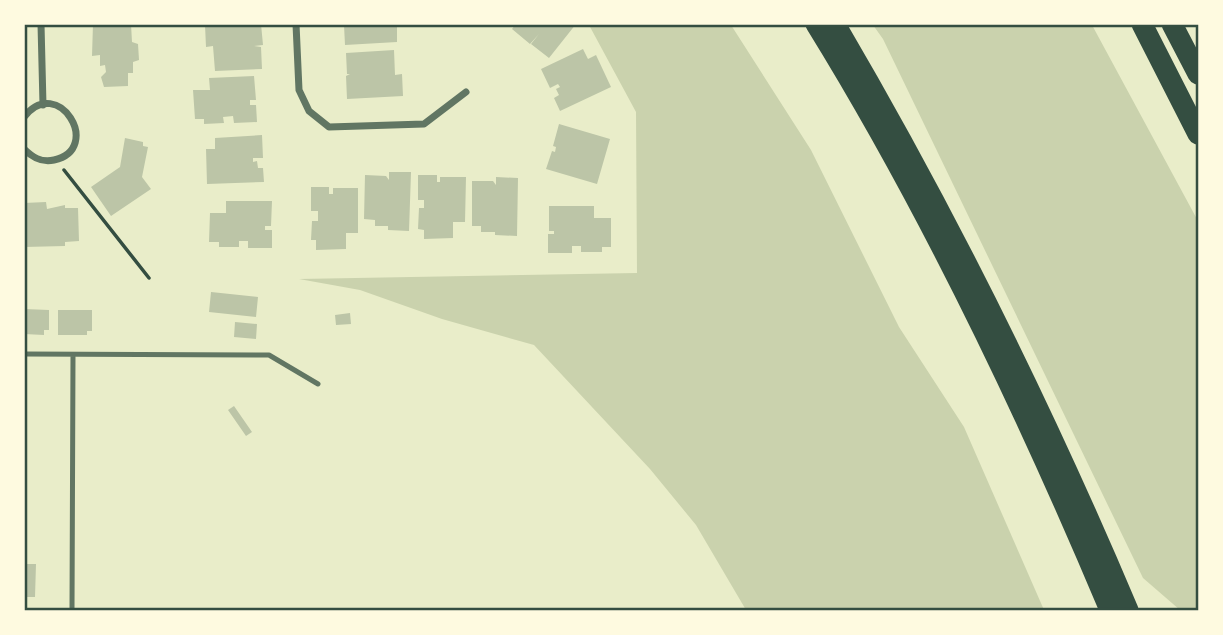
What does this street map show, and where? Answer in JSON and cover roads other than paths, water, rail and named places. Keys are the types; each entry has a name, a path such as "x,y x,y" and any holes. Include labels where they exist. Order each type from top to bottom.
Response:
{"highway":[{"path":"816,24 915,200 981,328 1065,503 1110,611"},
{"path":"835,24 915,165 987,303 1057,446 1128,611"},
{"path":"1142,24 1199,134"},
{"path":"1172,24 1199,74"}],"street":[{"path":"41,24 43,105"},
{"path":"296,24 299,90 309,111 329,127 424,124 466,92"},
{"path":"24,117 43,105 62,108 74,121 76,140 65,156 57,160 38,160 24,149"}],"lane":[{"path":"24,354 268,355 318,384"},
{"path":"72,611 74,355"}]}
